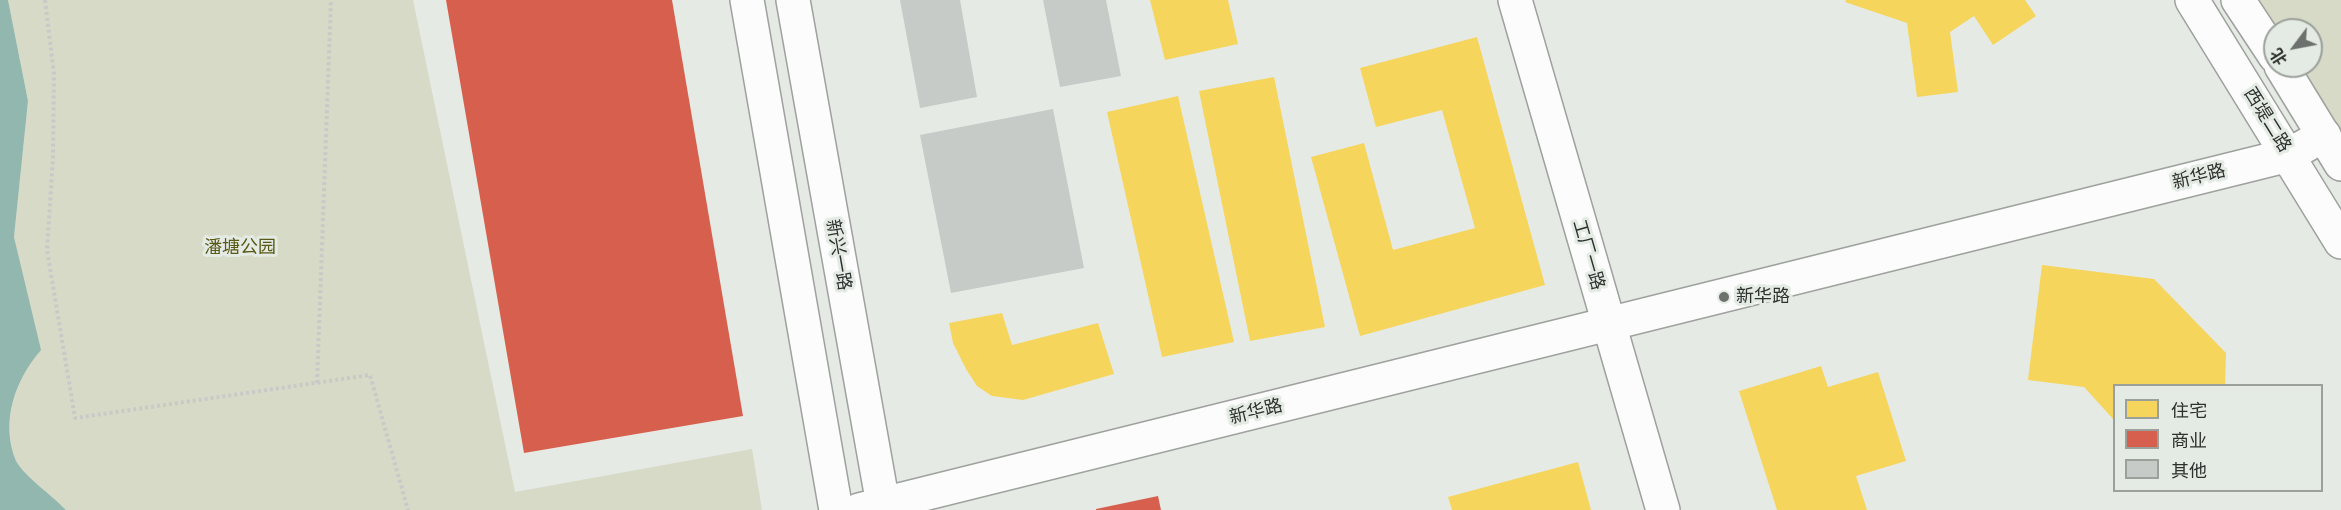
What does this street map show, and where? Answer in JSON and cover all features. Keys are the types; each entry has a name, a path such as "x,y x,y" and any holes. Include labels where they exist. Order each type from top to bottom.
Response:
{"street":[{"path":"747,0 836,510"},
{"name":"新兴一路","path":"793,0 875,508"},
{"name":"工厂一路","path":"1515,0 1663,510"},
{"name":"西堤二路","path":"2192,0 2341,242"},
{"path":"2238,0 2263,38"},
{"path":"2289,78 2341,164"},
{"name":"新华路","path":"875,508 2289,155 2324,135"}],"path":[{"path":"45,0 54,74 53,158 47,250 75,418 370,375 408,510"},
{"path":"317,383 331,0"}],"green space":[{"name":"潘塘公园","path":"8,0 413,0 515,492 752,449 762,510 66,510 20,467 11,446 10,417 13,402 24,375 40,350 14,237 28,101"},
{"path":"2238,0 2341,0 2341,164 2288,78 2323,78 2323,18 2263,18 2263,20"}],"water":[{"path":"0,0 8,0 28,101 14,237 41,350 17,388 10,417 11,446 20,467 66,510 0,510"}],"building: 住宅":[{"path":"1150,0 1228,0 1238,44 1165,60"},
{"path":"1846,0 2025,0 2036,16 1993,45 1974,16 1950,32 1958,92 1917,97 1907,23 1845,2"},
{"path":"1477,37 1545,285 1360,336 1311,157 1364,143 1393,250 1475,228 1442,110 1376,127 1360,68"},
{"path":"1274,77 1325,327 1250,341 1199,91"},
{"path":"1178,96 1234,342 1162,357 1107,112"},
{"path":"2042,265 2154,279 2226,353 2225,384 2113,384 2113,419 2084,387 2028,380"},
{"path":"1002,313 1012,345 1098,323 1114,374 1023,400 992,396 977,386 966,369 953,343 949,323"},
{"path":"1821,366 1828,387 1878,372 1906,461 1856,476 1867,510 1777,510 1739,391"},
{"path":"1578,462 1591,510 1452,510 1448,497"}],"building: 商业":[{"path":"446,0 672,0 743,416 524,453"},
{"path":"1158,496 1161,510 1096,510 1096,509"}],"building: 其他":[{"path":"900,0 960,0 977,97 920,108"},
{"path":"1043,0 1106,0 1121,76 1060,87"},
{"path":"1053,109 1084,268 951,293 920,135"}],"place":[{"name":"新华路","path":"1724,297"}]}
